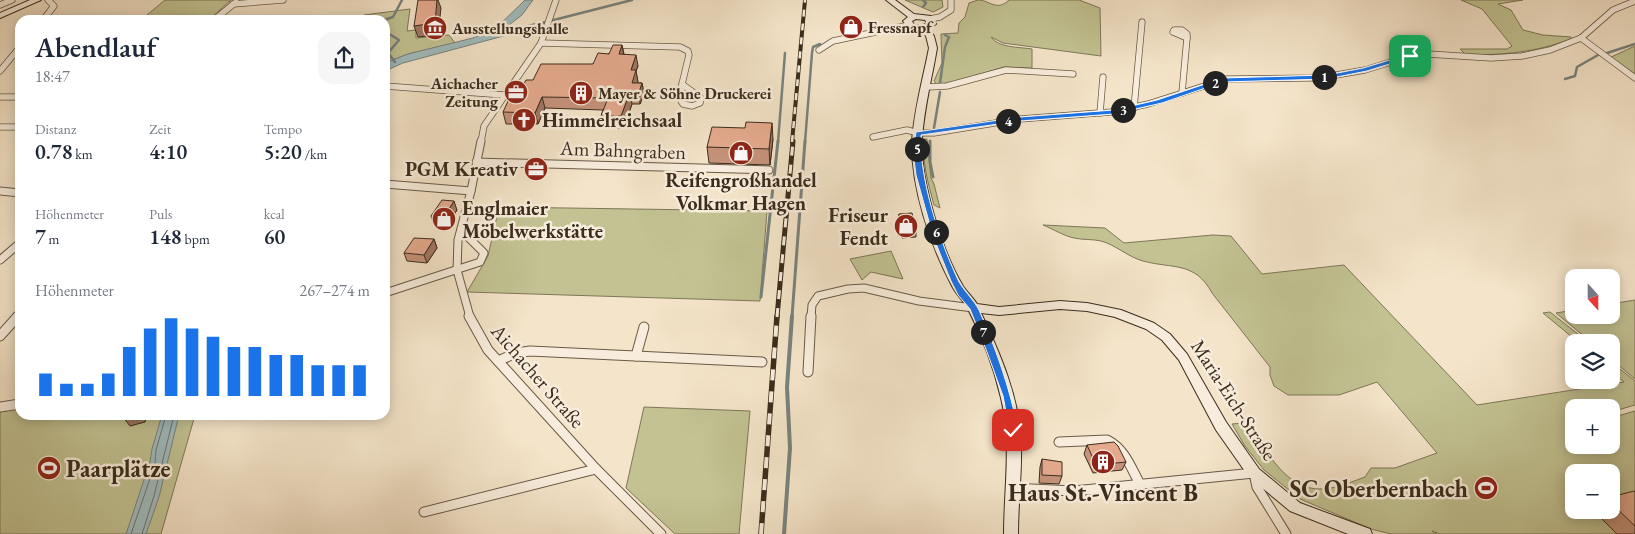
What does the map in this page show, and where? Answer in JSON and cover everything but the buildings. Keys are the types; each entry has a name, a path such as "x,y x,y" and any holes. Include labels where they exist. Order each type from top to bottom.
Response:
{"main road":[{"path":"0,16 37,0"},
{"path":"890,0 913,17"},
{"path":"927,24 916,28 909,25 906,21 913,17 921,16 927,24 933,48 918,133 917,151 920,175 937,236 958,286 974,308 1000,373 1011,412 1014,448 1011,534"},
{"name":"Maria-Eich-Straße","path":"974,308 999,311 1060,305 1087,307 1117,313 1150,326 1166,337 1183,356 1221,426 1254,473 1295,507 1365,534"}],"street":[{"path":"0,5 12,0"},
{"path":"46,15 54,6 48,0"},
{"path":"220,15 236,2 283,0"},
{"name":"Aichacher Straße","path":"556,0 541,43 484,126 471,192 456,251 458,270 466,307 473,325 488,350 596,469 661,534"},
{"path":"927,24 951,10 951,0"},
{"path":"873,137 907,130 918,133 934,132 1020,119 1100,114 1134,108 1231,78 1312,78 1340,75 1410,56 1428,54 1491,58 1522,56 1550,50 1581,38 1613,10 1635,1"},
{"path":"1134,108 1135,80 1142,22"},
{"path":"819,50 833,41 909,25"},
{"path":"1182,93 1187,38"},
{"path":"1581,38 1635,78"},
{"path":"541,43 680,47 688,51 689,55 682,84"},
{"path":"0,71 15,53"},
{"path":"927,87 947,86 1006,70 1073,74"},
{"path":"1100,114 1103,77"},
{"path":"390,86 504,95"},
{"path":"0,97 15,97"},
{"path":"0,127 15,126"},
{"name":"Am Bahngraben","path":"476,162 769,170"},
{"path":"390,184 471,192"},
{"path":"0,191 15,192"},
{"path":"390,291 480,262 484,253 461,230"},
{"path":"0,260 15,247"},
{"path":"808,372 812,305 818,296 848,289 864,288 919,301 954,307 974,308"},
{"path":"0,336 15,318"},
{"path":"636,356 644,327"},
{"path":"498,361 516,353 530,351 762,362"},
{"path":"0,407 15,405"},
{"path":"1059,442 1107,440 1114,442 1140,484"},
{"path":"424,512 596,469"},
{"path":"1012,488 1074,491 1254,473 1257,487 1286,534"}],"green space":[{"path":"165,0 231,0 214,15 147,15"},
{"path":"905,0 942,0 943,7 933,12"},
{"path":"978,0 1000,5 1009,0 1079,0 1100,8 1101,56 1003,43 991,37 994,41 1004,45 1032,49 1032,68 1004,67 944,85 937,84 934,81 942,63 941,34 958,33 959,23 965,17 969,3"},
{"path":"1461,0 1523,0 1498,4 1511,10 1523,30 1543,35 1571,37 1571,39 1519,52 1465,54 1460,49 1507,49 1512,46 1482,9"},
{"path":"410,9 407,31 416,30 416,38 449,35 455,43 408,54 390,61 390,15 364,15"},
{"path":"1635,46 1635,74 1611,57"},
{"path":"924,139 927,139 931,178 940,208 934,205 928,181 924,156"},
{"path":"499,207 767,211 760,301 467,292 488,256"},
{"path":"1043,225 1105,228 1124,243 1213,235 1231,236 1262,274 1344,265 1477,405 1579,389 1620,389 1620,383 1624,382 1620,379 1620,369 1635,381 1635,405 1620,409 1620,399 1565,399 1565,454 1620,454 1620,415 1635,411 1635,534 1440,534 1432,531 1437,534 1391,534 1371,529 1300,499 1264,470 1245,446 1232,424 1243,423 1280,469 1302,485 1315,489 1331,488 1365,477 1371,468 1395,468 1437,453 1377,382 1339,395 1288,395 1274,386 1270,375 1270,367 1205,283 1190,271 1143,261 1098,240 1077,239"},
{"path":"891,251 903,279 871,272 862,280 850,259"},
{"path":"1635,300 1635,379 1620,366 1620,334 1581,334 1569,324 1620,324 1620,302"},
{"path":"1550,312 1578,334 1568,334 1543,313"},
{"path":"1565,312 1565,320 1556,313"},
{"path":"644,407 750,411 739,534 675,534 626,488"},
{"path":"15,409 15,420 194,420 161,534 0,534 0,412"}],"water":[{"path":"525,0 533,0 522,15 500,32 537,23 537,27 403,63 390,69 390,61 408,54 473,38 495,29"},
{"path":"161,420 178,420 159,497 146,534 126,534 150,462"}],"waterway":[{"path":"390,18 393,17 402,0"},
{"path":"538,24 632,0"},
{"path":"923,0 926,3 923,7"},
{"path":"390,35 399,40 390,51"},
{"path":"940,83 945,47 949,37 945,35"},
{"path":"805,142 812,53 813,47 820,44"},
{"path":"1607,53 1635,44"},
{"path":"778,142 785,53"},
{"path":"1565,79 1575,76 1577,67 1598,55"},
{"path":"390,56 395,62"},
{"path":"934,128 940,92"},
{"path":"761,297 778,141"},
{"path":"792,317 805,141"},
{"path":"930,141 930,162 933,177"},
{"path":"784,534 790,448 787,387 792,316"}],"railway":[{"path":"792,142 805,0"},
{"path":"777,317 793,141"},
{"path":"761,534 777,316"}],"place":[{"name":"Fressnapf","path":"851,27"},
{"name":"Ausstellungshalle","path":"435,28"},
{"name":"Aichacher Zeitung","path":"516,92"},
{"name":"Mayer & Söhne Druckerei","path":"581,93"},
{"name":"Himmelreichsaal","path":"524,120"},
{"name":"Reifengroßhandel Volkmar Hagen","path":"741,153"},
{"name":"PGM Kreativ","path":"536,169"},
{"name":"Englmaier Möbelwerkstätte","path":"444,219"},
{"name":"Friseur Fendt","path":"906,226"},
{"name":"Haus St.-Vincent B","path":"1103,462"},
{"name":"Paarplätze","path":"49,468"},
{"name":"SC Oberbernbach","path":"1486,488"}],"route":[{"path":"1013,430 1007,396 992,352 974,308 961,293 955,281 937,236 920,175 917,151 918,133 1020,119 1114,112 1159,101 1223,80 1236,78 1327,77 1364,70 1393,59 1410,56"}]}
